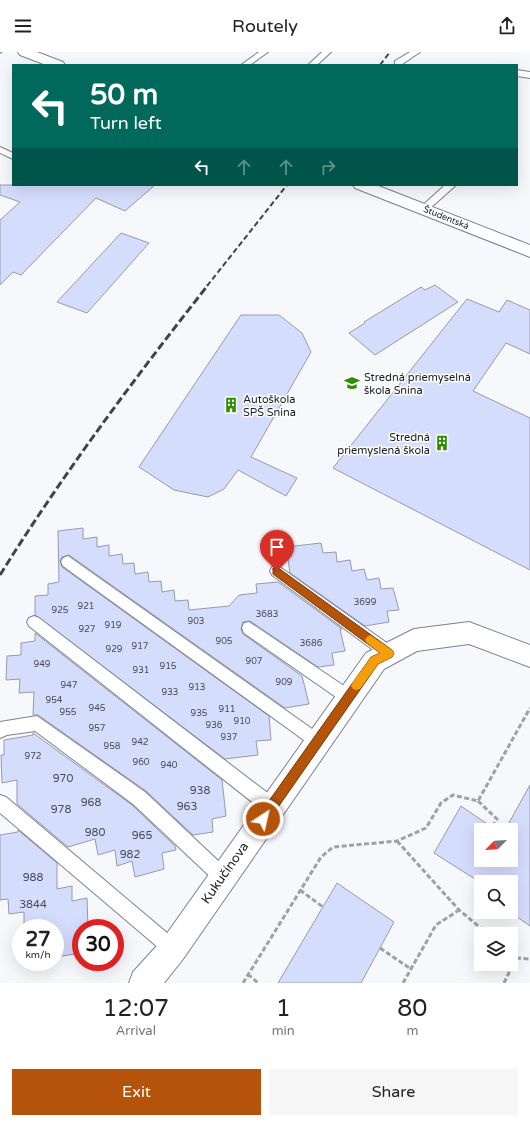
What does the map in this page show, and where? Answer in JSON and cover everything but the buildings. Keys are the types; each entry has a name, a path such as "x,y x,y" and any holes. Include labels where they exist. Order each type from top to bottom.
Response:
{"street":[{"path":"25,52 55,64"},
{"name":"Študentská","path":"364,186 530,251"},
{"name":"Kukučínova","path":"144,983 173,949 317,741 375,661 414,640 469,633 530,656"}],"lane":[{"path":"247,64 264,52"},
{"path":"313,64 327,52"},
{"path":"398,62 416,52"},
{"path":"518,73 530,75"},
{"path":"0,150 12,156"},
{"path":"424,209 450,186"},
{"path":"68,562 317,741"},
{"path":"277,571 389,653"},
{"path":"34,622 272,807"},
{"path":"249,628 348,697"},
{"path":"0,732 4,728 37,723 140,798 222,877"},
{"path":"0,803 173,949"}],"path":[{"path":"478,801 530,708"},
{"path":"243,983 321,857 333,847 397,841 426,828 441,803 452,795 478,801 497,819 494,823"},
{"path":"397,841 458,910 479,927"},
{"path":"300,890 323,907"},
{"path":"403,983 436,925 458,910"},
{"path":"380,948 411,969"},
{"path":"518,958 530,959"},
{"path":"504,983 510,971"},
{"path":"248,974 258,983"}],"railway":[{"path":"381,64 390,52"},
{"path":"207,286 286,186"},
{"path":"0,575 24,537 100,427 208,285"}],"slow traffic":[{"path":"356,686 375,661 389,653 370,640"}],"place":[{"name":"Stredná priemyselná škola Snina","path":"352,383"},
{"name":"Autoškola SPŠ Snina","path":"231,405"},
{"name":"Stredná priemyslená škola","path":"442,443"}],"route":[{"path":"263,819 375,661 389,653 277,571"}]}
